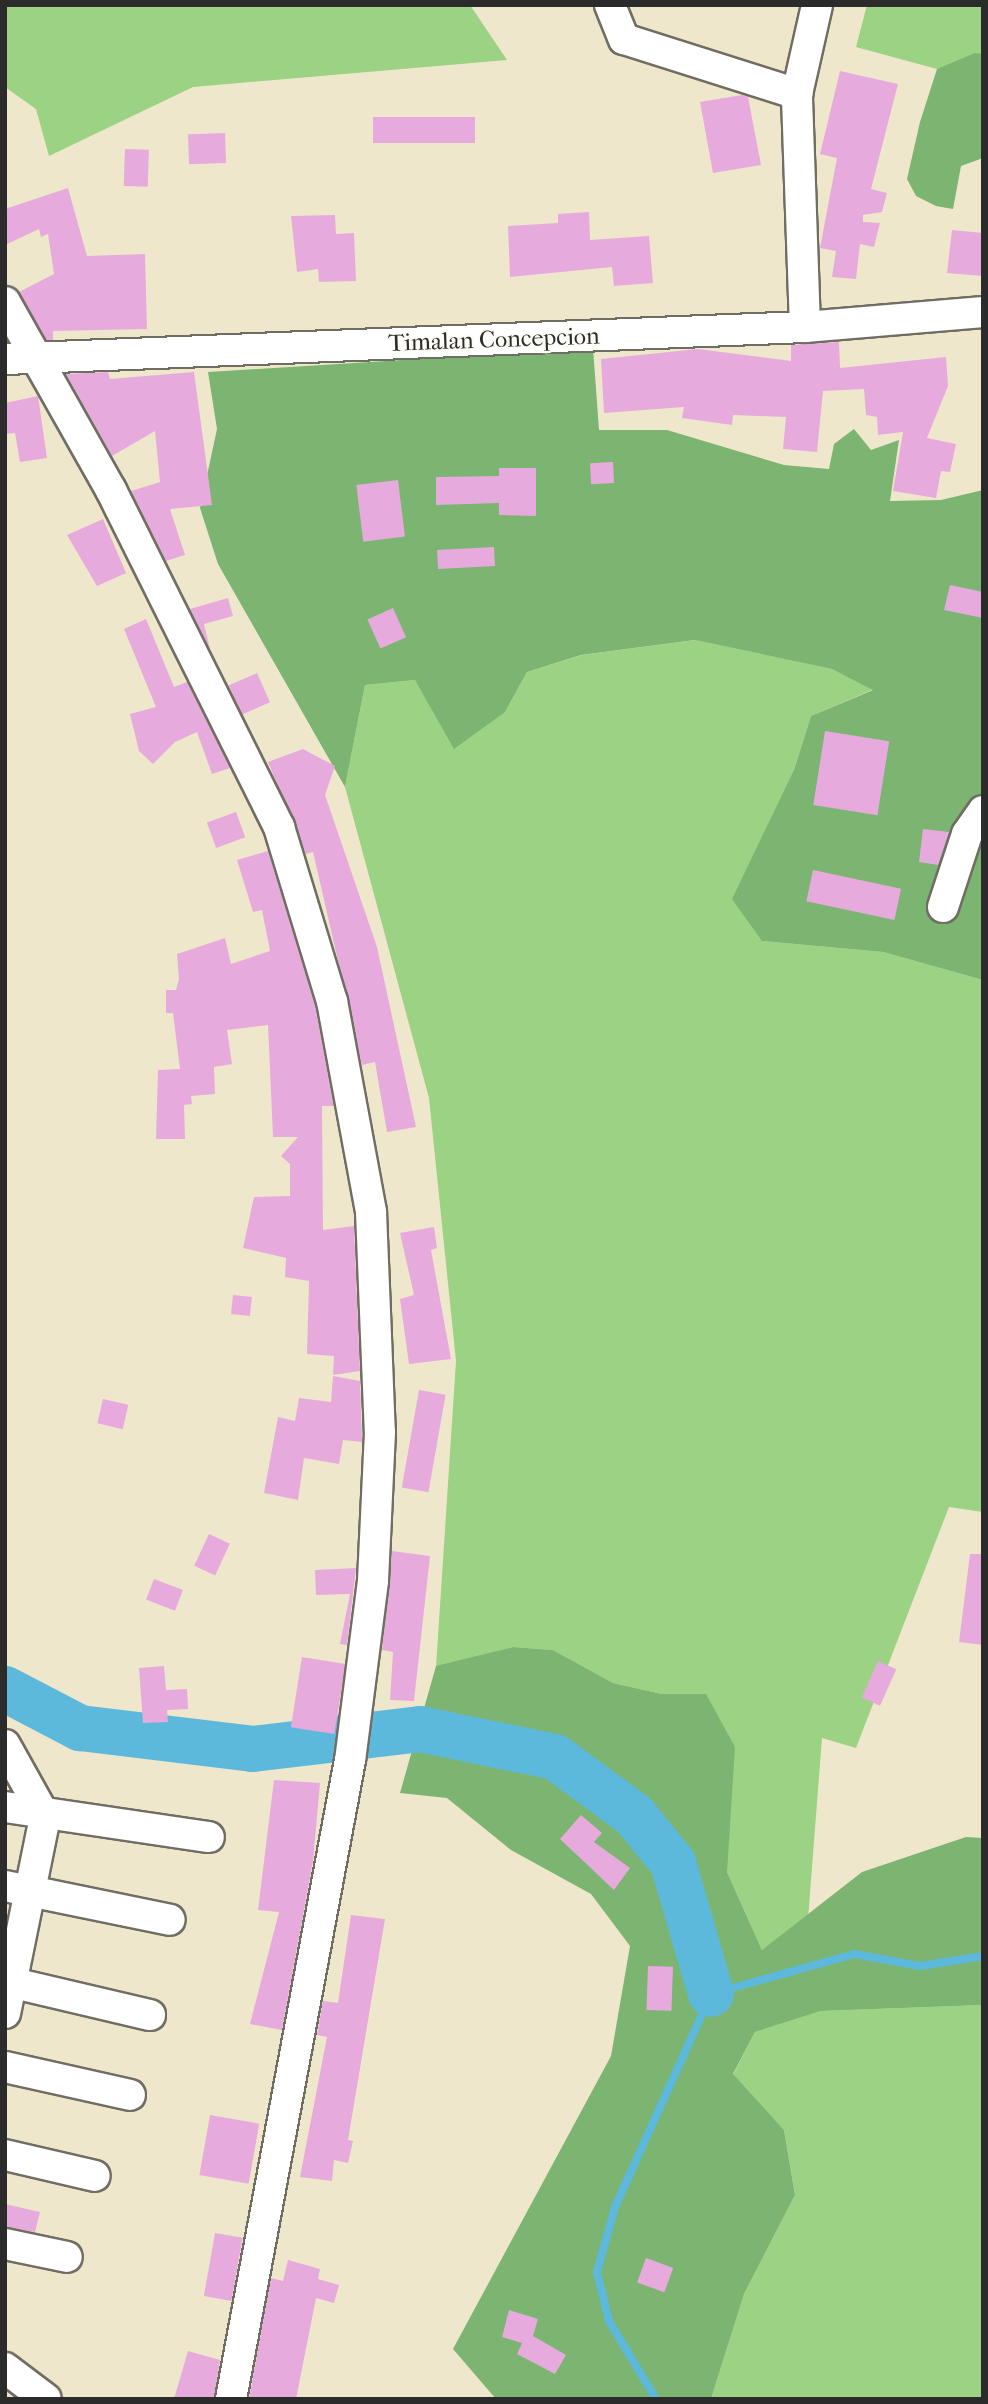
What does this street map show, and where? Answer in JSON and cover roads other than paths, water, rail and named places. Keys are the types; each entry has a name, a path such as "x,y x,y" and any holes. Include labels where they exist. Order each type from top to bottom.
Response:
{"street":[{"path":"610,5 624,39 797,94"},
{"path":"805,327 797,94 817,5"},
{"path":"5,302 37,358 279,827 332,1001 371,1212 377,1284 373,1581 350,1760 231,2399"},
{"name":"Timalan Concepcion","path":"5,359 805,327 983,312"},
{"path":"943,907 967,834 983,811"},
{"path":"5,1745 45,1817 18,1889 5,2012"},
{"path":"5,1807 45,1817 209,1837"},
{"path":"18,1889 170,1920"},
{"path":"8,1982 149,2015"},
{"path":"5,2067 130,2095"},
{"path":"5,2155 95,2176"},
{"path":"5,2244 67,2257"}],"waterway":[{"path":"5,1689 80,1728 253,1749 420,1729 555,1757 634,1815 673,1863 711,1994"},
{"path":"656,2399 609,2321 597,2272 615,2207 711,1994 854,1954 920,1966 983,1956"}]}
